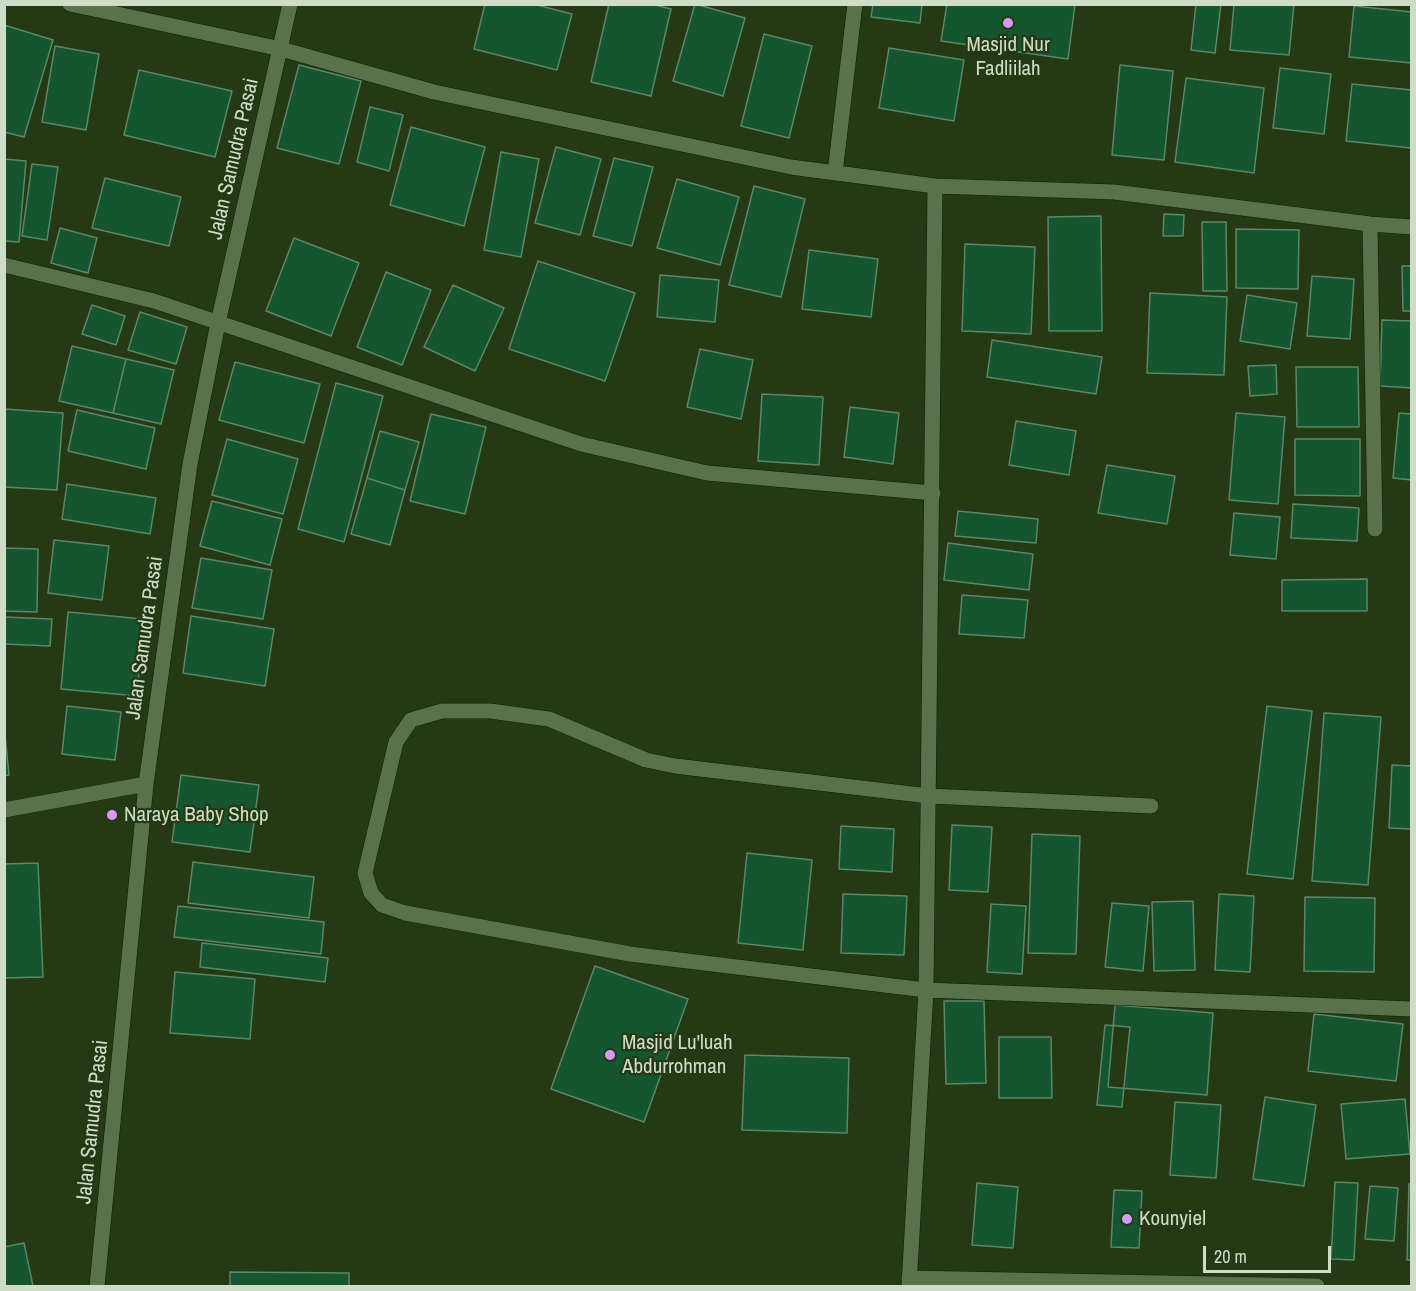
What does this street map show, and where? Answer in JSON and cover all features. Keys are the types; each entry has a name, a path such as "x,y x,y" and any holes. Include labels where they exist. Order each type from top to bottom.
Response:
{"street":[{"path":"70,4 281,49 435,92 791,167 935,186 1114,192 1370,224 1412,227"},
{"name":"Jalan Samudra Pasai","path":"97,1287 146,784 190,464 218,323 290,4"},
{"path":"835,173 855,4"},
{"path":"935,186 926,990 909,1282 1317,1287"},
{"path":"1370,224 1375,529"},
{"path":"4,265 154,302 581,444 707,473 933,500"},
{"path":"1151,806 929,796 675,766 646,760 549,719 490,711 442,711 411,720 396,742 365,873 371,892 382,905 405,913 630,954 926,990 1412,1009"},
{"path":"4,810 146,784"}],"building":[{"path":"485,4 533,4 572,14 557,70 474,49"},
{"path":"609,4 651,4 671,9 651,96 591,82"},
{"path":"695,4 745,18 723,96 673,81"},
{"path":"873,4 922,4 920,23 871,17"},
{"name":"Masjid Nur Fadliilah","path":"947,4 1075,4 1068,59 941,41"},
{"path":"1196,4 1221,4 1215,53 1191,50"},
{"path":"1234,4 1294,4 1289,55 1230,50"},
{"path":"1354,6 1412,12 1412,63 1349,57"},
{"path":"4,25 53,40 24,137 4,132"},
{"path":"764,34 812,46 789,138 741,126"},
{"path":"55,46 99,54 86,130 42,122"},
{"path":"889,48 964,60 954,121 879,108"},
{"path":"299,65 361,81 339,164 277,148"},
{"path":"1120,65 1173,71 1164,160 1112,155"},
{"path":"1280,68 1331,74 1324,134 1273,128"},
{"path":"139,70 232,91 215,157 124,135"},
{"path":"1186,78 1264,88 1254,173 1175,162"},
{"path":"1352,84 1412,90 1411,148 1346,141"},
{"path":"370,107 403,115 389,171 357,162"},
{"path":"411,127 485,147 464,226 390,205"},
{"path":"556,147 601,159 580,235 535,223"},
{"path":"501,152 539,159 521,257 484,250"},
{"path":"614,158 653,167 632,246 593,236"},
{"path":"4,159 26,161 19,242 4,241"},
{"path":"32,164 58,167 47,240 22,236"},
{"path":"105,178 181,197 169,246 92,228"},
{"path":"677,179 739,197 720,265 657,248"},
{"path":"754,186 805,199 781,297 729,285"},
{"path":"1164,214 1184,215 1183,236 1163,236"},
{"path":"1101,216 1102,331 1049,331 1048,217"},
{"path":"1202,222 1226,222 1227,291 1203,291"},
{"path":"60,228 97,238 88,273 51,263"},
{"path":"1236,229 1299,230 1298,289 1236,288"},
{"path":"294,238 359,263 331,336 266,311"},
{"path":"965,244 1035,247 1031,334 962,331"},
{"path":"809,250 878,259 871,317 802,309"},
{"path":"538,261 635,293 605,381 509,349"},
{"path":"1402,266 1412,266 1412,311 1403,311"},
{"path":"386,272 431,290 402,365 357,347"},
{"path":"660,275 719,280 715,322 657,317"},
{"path":"1312,276 1354,279 1350,339 1307,336"},
{"path":"453,285 504,308 475,371 424,347"},
{"path":"1150,293 1227,297 1224,375 1147,373"},
{"path":"1247,295 1297,303 1290,349 1240,341"},
{"path":"92,305 125,316 116,345 82,334"},
{"path":"140,312 187,327 176,364 128,350"},
{"path":"1382,320 1412,321 1412,388 1380,386"},
{"path":"992,340 1102,357 1096,394 987,377"},
{"path":"72,346 126,359 113,413 59,401"},
{"path":"700,349 753,360 741,419 687,407"},
{"path":"126,359 174,370 161,424 113,413"},
{"path":"235,362 320,384 304,443 219,420"},
{"path":"1276,365 1277,394 1250,396 1248,366"},
{"path":"1296,367 1358,367 1359,427 1297,427"},
{"path":"336,383 383,396 344,542 298,529"},
{"path":"762,394 823,397 819,465 758,461"},
{"path":"850,407 899,413 893,464 844,457"},
{"path":"4,409 63,413 57,490 4,487"},
{"path":"77,410 155,428 146,469 68,451"},
{"path":"1236,413 1285,417 1278,504 1229,500"},
{"path":"1399,413 1412,414 1412,480 1393,478"},
{"path":"431,414 486,427 465,514 410,501"},
{"path":"1016,421 1076,431 1069,475 1009,465"},
{"path":"380,431 419,442 405,490 367,478"},
{"path":"227,439 298,459 283,514 212,495"},
{"path":"1295,439 1360,439 1360,496 1295,495"},
{"path":"1107,465 1175,476 1167,524 1098,513"},
{"path":"367,478 405,490 390,545 351,534"},
{"path":"67,484 156,498 150,534 62,519"},
{"path":"212,501 282,519 270,565 200,546"},
{"path":"1293,504 1359,508 1357,541 1291,538"},
{"path":"958,511 1038,519 1036,543 955,536"},
{"path":"1234,513 1280,517 1276,559 1230,555"},
{"path":"54,540 109,546 102,600 48,593"},
{"path":"948,543 1033,554 1029,590 944,580"},
{"path":"4,548 38,549 37,612 4,611"},
{"path":"201,558 272,570 263,619 192,608"},
{"path":"1367,579 1367,611 1282,611 1282,580"},
{"path":"962,595 1028,600 1024,638 959,634"},
{"path":"68,612 144,619 137,696 61,689"},
{"path":"191,616 274,629 265,686 183,673"},
{"path":"4,617 52,619 50,646 4,644"},
{"path":"67,706 121,712 115,760 62,754"},
{"path":"1267,706 1312,711 1293,879 1247,874"},
{"path":"1324,713 1381,717 1368,885 1312,881"},
{"path":"4,725 9,775 4,776"},
{"path":"1392,765 1412,766 1412,829 1389,828"},
{"path":"181,775 259,785 250,852 172,842"},
{"path":"952,825 992,827 988,892 949,890"},
{"path":"841,826 894,829 892,872 839,869"},
{"path":"1032,834 1080,836 1076,954 1028,953"},
{"path":"747,853 812,860 803,950 738,943"},
{"path":"193,862 314,877 309,918 188,903"},
{"path":"38,863 43,977 4,978 4,864"},
{"path":"843,894 907,896 904,955 841,953"},
{"path":"1219,894 1254,896 1250,972 1215,970"},
{"path":"1305,897 1375,898 1374,972 1304,971"},
{"path":"1193,901 1195,970 1154,971 1152,902"},
{"path":"1112,903 1149,906 1143,971 1105,967"},
{"path":"991,904 1026,906 1022,974 987,972"},
{"path":"178,906 324,922 321,954 174,937"},
{"path":"202,943 328,958 325,982 200,967"},
{"path":"595,966 688,999 644,1122 551,1089"},
{"path":"175,972 255,979 250,1039 170,1033"},
{"path":"944,1001 984,1001 986,1083 946,1084"},
{"path":"1115,1005 1213,1013 1207,1095 1108,1087"},
{"path":"1314,1014 1403,1024 1396,1081 1308,1071"},
{"path":"1105,1025 1130,1027 1122,1107 1097,1105"},
{"path":"999,1037 1051,1037 1052,1098 999,1098"},
{"path":"745,1055 849,1058 847,1133 742,1130"},
{"path":"1265,1097 1316,1105 1304,1186 1253,1179"},
{"path":"1405,1099 1410,1154 1346,1159 1341,1104"},
{"path":"1175,1102 1221,1105 1216,1178 1170,1175"},
{"path":"1335,1182 1358,1183 1354,1260 1331,1259"},
{"path":"977,1183 1018,1187 1013,1248 972,1245"},
{"path":"1409,1184 1412,1184 1412,1260 1407,1260"},
{"path":"1370,1186 1398,1188 1394,1241 1365,1239"},
{"name":"Kounyiel","path":"1114,1190 1142,1191 1139,1248 1111,1247"},
{"path":"24,1243 33,1286 4,1286 4,1247"},
{"path":"230,1272 349,1273 349,1286 230,1286"}],"place":[{"name":"Masjid Nur Fadliilah","path":"1008,23"},
{"name":"Naraya Baby Shop","path":"112,815"},
{"name":"Masjid Lu'luah Abdurrohman","path":"610,1055"},
{"name":"Kounyiel","path":"1127,1219"}]}
